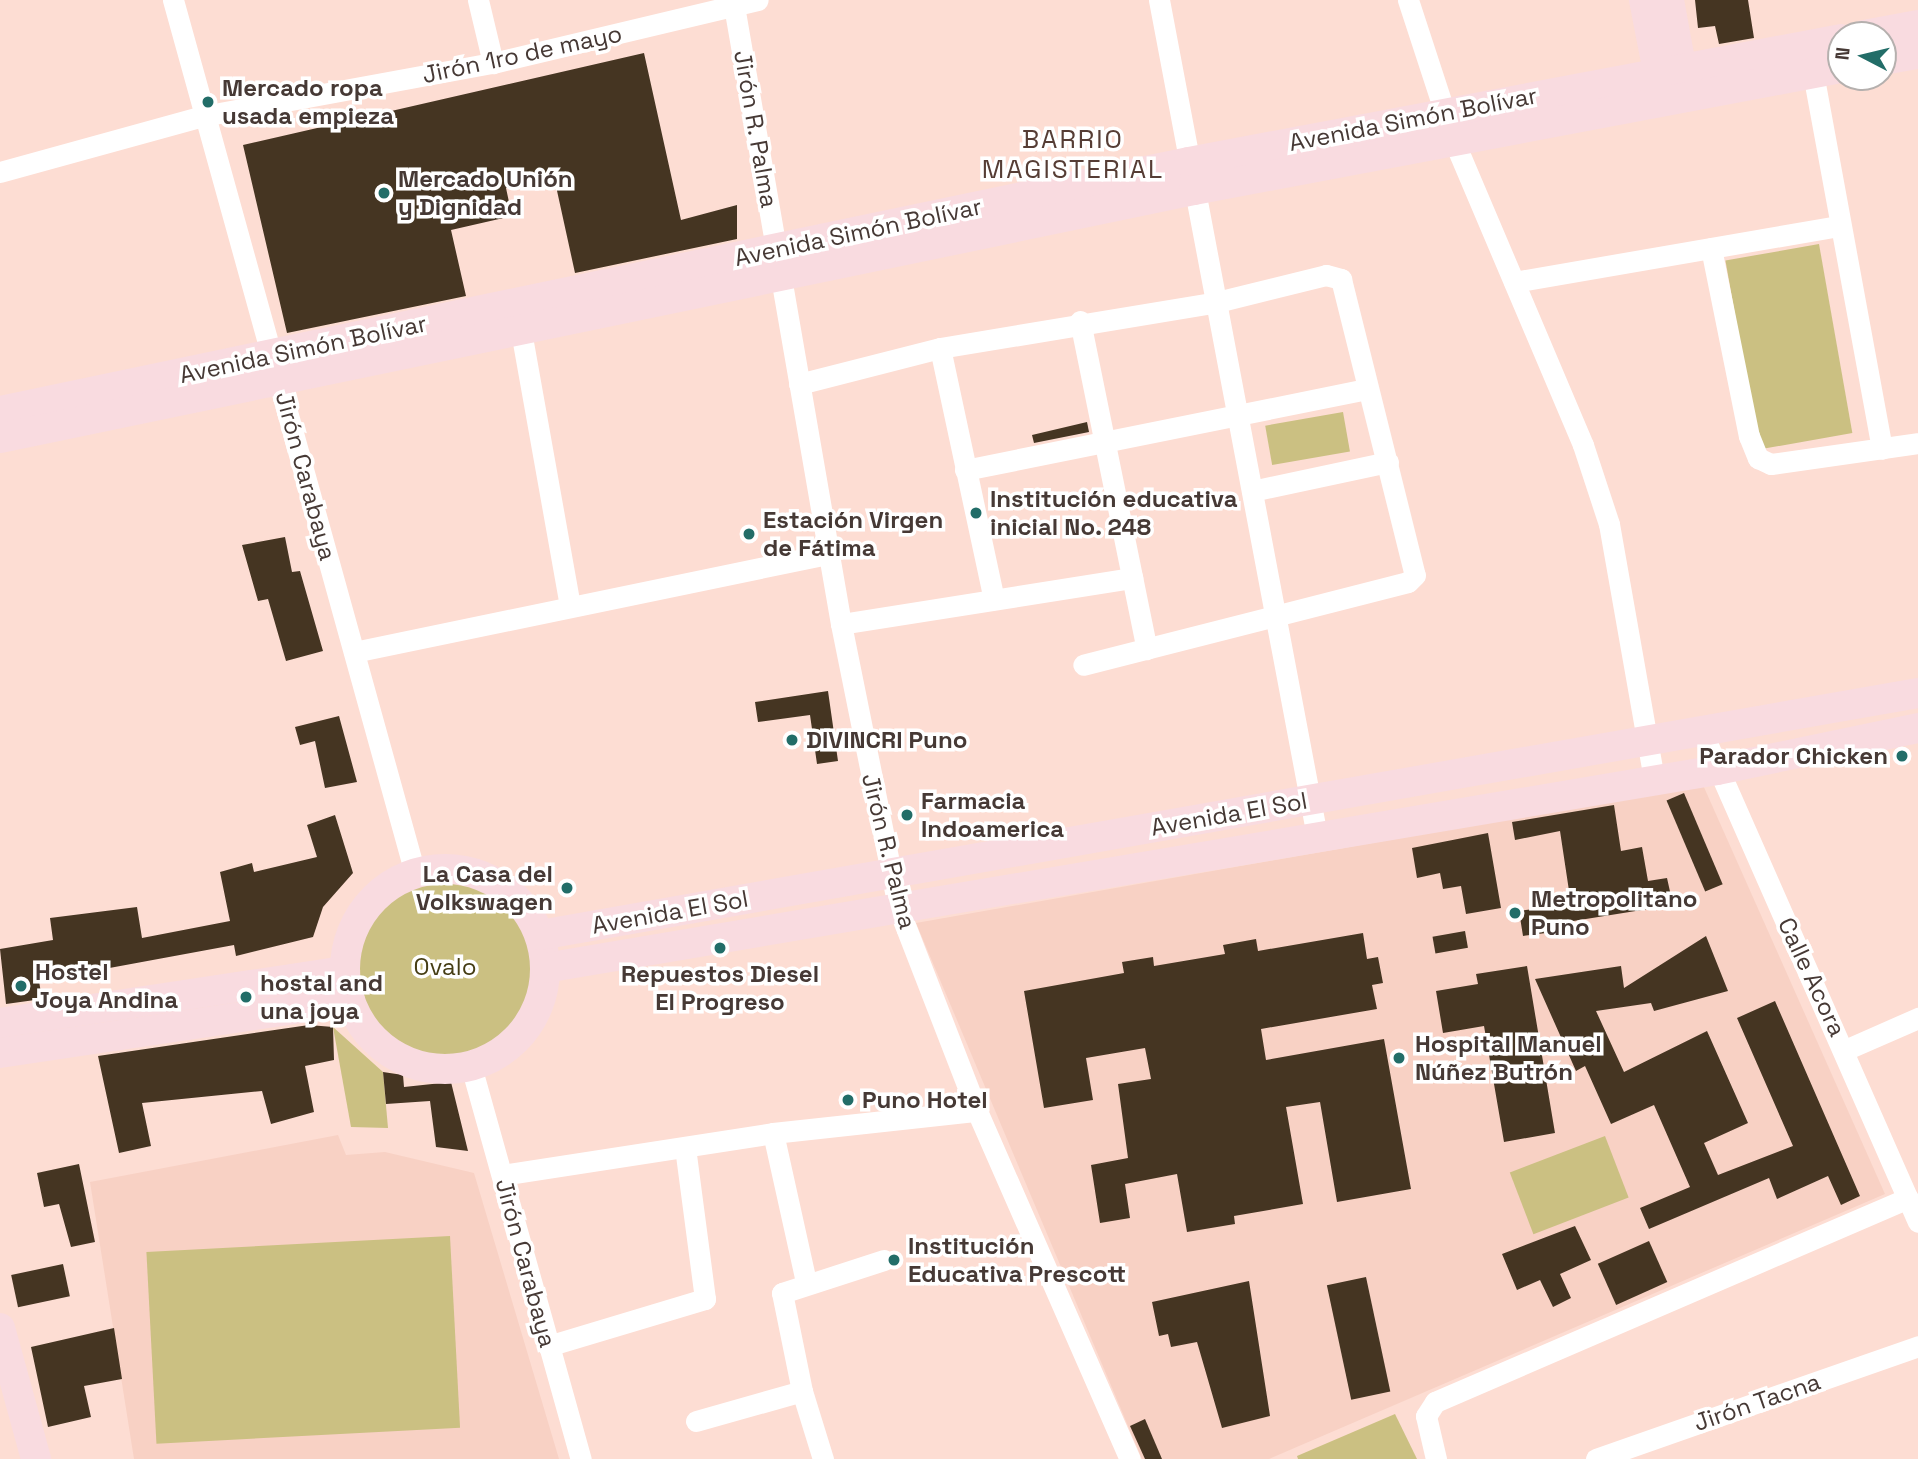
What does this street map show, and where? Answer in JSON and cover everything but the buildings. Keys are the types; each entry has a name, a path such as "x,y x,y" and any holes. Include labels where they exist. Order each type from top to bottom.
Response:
{"main road":[{"path":"1644,0 1672,84"},
{"path":"1669,0 1672,84"},
{"path":"1897,29 1918,25"},
{"name":"Avenida Simón Bolívar","path":"0,438 277,368 776,249 1191,176 1672,84 1827,43"},
{"path":"1897,58 1918,54"},
{"name":"Avenida Simón Bolívar","path":"1672,84 1827,70"},
{"name":"Avenida Simón Bolívar","path":"0,411 521,331 781,278 1191,176"},
{"name":"Avenida El Sol","path":"540,935 1703,734 1918,693"},
{"name":"Avenida El Sol","path":"545,968 898,906 1717,770 1918,728"},
{"path":"446,868 494,882 525,908 540,935 545,968 540,1000 525,1030 501,1053 471,1066 441,1070 403,1059 364,1028 350,1002 345,971 349,939 364,910 386,887 415,873 446,868"},
{"path":"0,1023 345,971"},
{"path":"0,1053 350,1002"},
{"path":"0,1328 36,1459"}],"street":[{"name":"Jirón Carabaya","path":"173,0 415,873"},
{"path":"478,0 493,63"},
{"name":"Jirón 1ro de mayo","path":"0,172 203,116 493,63 734,3 758,0"},
{"path":"1159,0 1317,836"},
{"path":"1408,0 1449,127 1583,445 1609,524 1654,780"},
{"name":"Jirón R. Palma","path":"734,3 828,554 898,906 977,1111 1130,1459"},
{"path":"1829,91 1839,226 1882,449"},
{"path":"1514,282 1839,226"},
{"path":"1711,248 1758,458 1771,464 1918,443"},
{"path":"799,384 940,348 1080,321 1217,302 1335,275 1344,284 1366,389 1388,462 1415,575 1409,582 1274,619 1083,665"},
{"path":"1080,321 1108,445 1147,649"},
{"path":"521,331 570,607"},
{"path":"940,348 993,599"},
{"path":"965,470 1108,445 1366,389"},
{"path":"1252,491 1388,462"},
{"path":"354,652 828,554"},
{"path":"841,624 1132,578"},
{"name":"Calle Acora","path":"1703,734 1845,1050 1918,1222"},
{"path":"1845,1050 1918,1018"},
{"name":"Jirón Carabaya","path":"471,1066 580,1459"},
{"path":"502,1175 773,1133 977,1111"},
{"path":"773,1133 806,1282"},
{"path":"548,1346 705,1299 685,1147"},
{"path":"1436,1459 1426,1430 1426,1416 1434,1402 1908,1198"},
{"path":"823,1459 802,1391 780,1302 782,1293 806,1282 884,1260"},
{"name":"Jirón Tacna","path":"1596,1459 1918,1346"},
{"path":"696,1421 802,1391"}],"shaded area":[{"name":"Hospital Manuel Núñez Butrón","path":"1703,785 1885,1194 1269,1459 1142,1459 916,923"},
{"path":"338,1135 346,1155 385,1152 474,1173 559,1459 134,1459 90,1182"}],"green space":[{"path":"1819,244 1852,433 1759,450 1725,260"},
{"path":"1343,412 1350,451 1272,465 1265,426"},
{"name":"Ovalo","path":"445,879 479,886 508,905 527,934 534,968 527,1002 508,1031 479,1050 445,1057 411,1050 382,1031 363,1002 356,968 363,934 382,905 411,886"},
{"path":"333,1027 383,1072 388,1128 351,1127"},
{"path":"1605,1136 1629,1198 1533,1234 1510,1173"},
{"path":"450,1236 460,1428 156,1444 146,1252"},
{"path":"1395,1414 1417,1459 1298,1459 1297,1456"}],"place":[{"name":"Mercado ropa usada empieza","path":"208,102"},
{"name":"Mercado Unión y Dignidad","path":"384,193"},
{"name":"Institución educativa inicial No. 248","path":"976,513"},
{"name":"Estación Virgen de Fátima","path":"749,534"},
{"name":"DIVINCRI Puno","path":"792,740"},
{"name":"Parador Chicken","path":"1902,756"},
{"name":"Farmacia Indoamerica","path":"907,815"},
{"name":"La Casa del Volkswagen","path":"567,888"},
{"name":"Metropolitano Puno","path":"1515,913"},
{"name":"Repuestos Diesel El Progreso","path":"720,948"},
{"name":"Hostel Joya Andina","path":"21,986"},
{"name":"hostal and una joya","path":"246,997"},
{"name":"Hospital Manuel Núñez Butrón","path":"1399,1058"},
{"name":"Puno Hotel","path":"848,1100"},
{"name":"Institución Educativa Prescott","path":"894,1260"}],"district":[{"name":"BARRIO MAGISTERIAL","path":"1073,155"}]}
